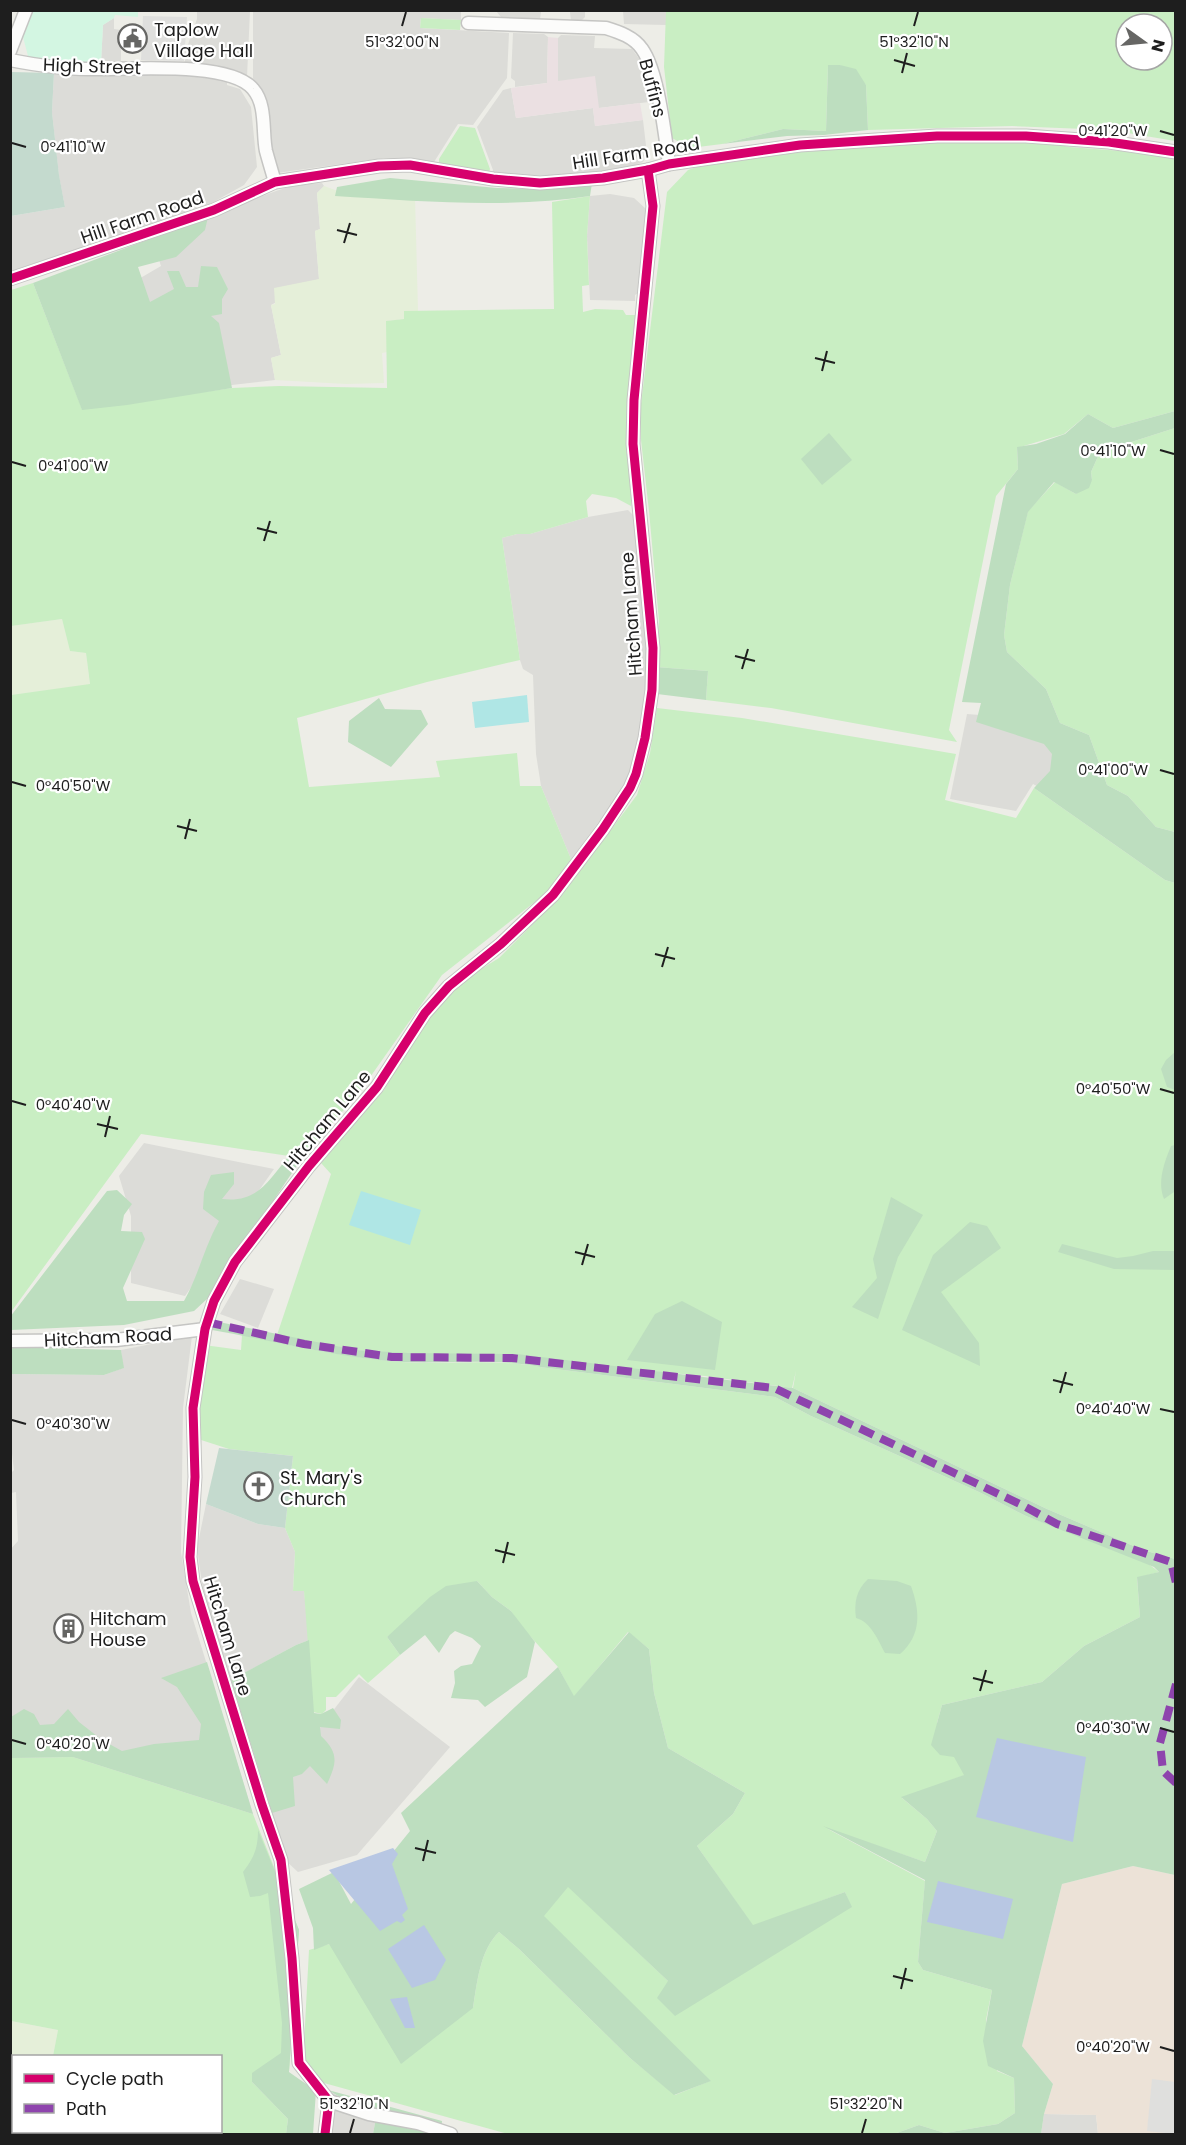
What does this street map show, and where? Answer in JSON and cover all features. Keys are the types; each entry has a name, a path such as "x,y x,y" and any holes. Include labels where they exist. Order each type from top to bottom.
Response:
{"street":[{"path":"10,51 26,10"},
{"name":"Buffins","path":"468,23 606,28 626,35 642,48 650,65 659,101 669,164"},
{"name":"High Street","path":"10,60 87,69 167,69 221,74 242,79 254,90 261,107 266,150 275,182"},
{"name":"Hill Farm Road","path":"10,279 214,210 275,182 327,173 410,165 493,179 540,183 603,178 669,164 801,145 937,136 1038,137 1109,142 1176,152"},
{"name":"Hitcham Lane","path":"329,2101 299,2063 292,1958 281,1860 193,1581 190,1557 195,1477 193,1408 205,1329 214,1301 235,1262 309,1166 377,1087 425,1013 449,986 501,944 554,895 603,829 630,788 636,774 645,738 652,690 653,648 633,444 633,400 653,206 648,170"},
{"name":"Hitcham Road","path":"10,1341 117,1340 205,1329"},
{"path":"325,2134 329,2101 369,2114 418,2123 451,2134"}],"shaded area":[{"path":"197,11 250,11 247,77 231,70 185,62 185,53 197,19"},
{"path":"253,11 461,11 461,20 421,18 420,28 509,33 507,78 473,125 458,124 434,162 414,163 414,161 384,158 277,173 253,78"},
{"path":"496,11 543,11 540,19 501,17"},
{"path":"543,11 585,11 585,17 581,21 571,21 570,12"},
{"path":"623,11 666,11 666,25 624,24"},
{"path":"143,16 187,17 184,61 141,60"},
{"path":"114,18 114,29 121,30 121,62 101,63 103,25"},
{"path":"513,33 544,34 548,37 547,83 515,87 515,81 511,78"},
{"path":"561,35 595,36 594,48 632,49 643,64 649,102 599,108 558,81 558,38"},
{"path":"548,37 558,38 558,81 595,76 599,108 640,103 643,120 595,126 593,108 516,118 511,88 547,83"},
{"path":"54,73 160,73 227,82 227,85 240,89 251,107 257,167 244,185 201,209 164,223 142,226 58,262 11,277 11,216 65,207 52,112"},
{"path":"511,88 516,118 593,108 595,126 643,120 647,154 643,162 623,169 590,175 495,176 492,174 493,170 477,127 503,90"},
{"path":"322,183 324,186 317,193 320,229 315,231 319,279 271,305 281,355 271,358 275,380 223,386 158,340 137,280 161,266 152,237 276,191 295,185"},
{"path":"610,194 634,198 646,209 647,235 641,291 635,295 635,301 590,300 587,236 590,196"},
{"path":"628,510 634,516 648,648 647,702 631,779 571,859 541,786 536,754 533,675 523,669 520,660 502,538 517,534 530,534 588,517"},
{"path":"527,695 529,722 475,728 472,702"},
{"path":"967,714 1031,719 1090,788 1074,806 1033,784 1016,811 950,799"},
{"path":"144,1143 274,1169 185,1296 131,1283 131,1216 119,1176"},
{"path":"361,1191 421,1210 410,1245 349,1225"},
{"path":"240,1279 274,1289 258,1328 220,1314"},
{"path":"192,1336 183,1408 181,1552 191,1613 253,1814 73,1757 11,1758 10,1550 18,1541 16,1492 11,1493 11,1473 14,1470 10,1437 11,1374 104,1375 123,1368 121,1350"},
{"path":"206,1504 258,1524 285,1528 295,1552 293,1591 304,1590 309,1640 228,1682 202,1584 197,1548"},
{"path":"359,1677 450,1747 357,1855 298,1872 284,1859 261,1804"},
{"path":"997,1738 1086,1757 1073,1842 976,1817"},
{"path":"393,1848 398,1854 392,1864 408,1909 402,1915 405,1920 401,1923 397,1921 380,1931 329,1870"},
{"path":"1133,1866 1175,1875 1175,2134 1098,2134 1096,2115 1044,2114 1053,2084 1022,2046 1062,1884"},
{"path":"938,1881 1013,1899 1003,1939 927,1922"},
{"path":"424,1925 446,1960 435,1980 412,1988 388,1949"},
{"path":"407,1997 415,2028 405,2028 390,1999"},
{"path":"1152,2079 1175,2082 1175,2134 1147,2131"},
{"path":"328,2090 376,2118 373,2134 324,2134"},
{"path":"1044,2114 1096,2115 1098,2134 1041,2134"}],"green space":[{"path":"31,11 138,11 138,17 115,15 103,25 101,63 38,60 28,56 23,37"},
{"path":"666,11 1175,11 1175,141 1110,130 1012,126 868,130 866,85 840,65 828,65 826,131 783,129 722,144 690,148 672,138 664,67"},
{"path":"421,18 461,20 460,30 420,28"},
{"path":"828,65 856,69 866,85 868,130 722,144 783,129 826,131"},
{"path":"11,72 54,73 52,112 65,207 11,216"},
{"path":"460,126 475,128 490,169 489,172 439,163 439,159"},
{"path":"887,140 1052,143 1069,147 1175,155 1175,411 1113,428 1088,414 1064,434 1017,448 1018,469 996,496 949,730 957,742 771,708 706,700 708,671 656,667 659,621 641,440 641,404 667,192 688,170 722,158"},
{"path":"390,178 497,188 550,189 592,183 590,196 526,202 462,203 335,196 337,187"},
{"path":"324,186 338,191 415,196 418,311 405,311 404,319 387,321 387,352 382,353 384,383 346,384 275,380 271,358 281,355 271,305 275,304 274,288 319,279 315,231 320,229 317,193"},
{"path":"590,196 587,236 589,285 582,286 583,312 595,309 623,310 626,315 637,315 631,506 616,498 592,494 586,501 588,517 530,534 517,534 502,538 520,660 427,682 297,718 309,787 440,777 436,761 517,753 520,786 541,786 571,859 550,890 442,975 361,1090 302,1158 141,1134 11,1312 11,695 90,684 86,653 70,651 62,619 11,626 11,290 33,283 82,409 232,388 279,386 387,388 386,321 404,319 404,311 554,309 552,202"},
{"path":"208,217 205,230 176,257 138,267 150,302 174,289 167,271 179,271 186,287 198,287 201,266 217,267 228,289 222,299 222,314 211,316 219,323 232,388 82,410 33,283"},
{"path":"1175,411 1175,428 1100,452 1091,472 1092,480 1089,488 1076,494 1054,482 1028,512 1010,585 1004,635 1007,652 1046,689 1060,723 1089,735 1107,785 1128,796 1156,827 1175,832 1175,883 1165,880 1034,788 1050,771 1052,754 1044,744 976,722 981,703 962,702 1006,484 1018,469 1017,447 1036,444 1065,434 1088,414 1113,428"},
{"path":"1175,428 1175,832 1156,827 1128,796 1107,785 1089,735 1060,723 1046,689 1007,652 1004,635 1010,585 1028,511 1055,482 1076,494 1092,480 1091,472 1100,452"},
{"path":"829,433 852,460 822,485 801,459"},
{"path":"62,619 70,651 86,653 90,685 11,695 10,626"},
{"path":"656,667 708,671 706,700 657,694"},
{"path":"379,698 385,709 421,710 428,724 391,767 348,742 349,721"},
{"path":"657,708 742,718 956,754 945,800 1016,818 1034,788 1165,880 1175,883 1175,1559 1143,1550 1047,1509 793,1388 796,1371 792,1388 705,1376 637,1370 355,1350 277,1335 331,1174 321,1163 384,1090 422,1026 460,982 499,958 562,895 637,795 650,753"},
{"path":"1175,1052 1175,1090 1167,1087 1161,1069 1166,1060"},
{"path":"1175,1145 1174,1192 1164,1199 1161,1186 1162,1172 1171,1146"},
{"path":"289,1156 302,1158 207,1299 194,1311 124,1325 11,1330 10,1317 107,1191 117,1190 132,1204 124,1215 121,1231 142,1232 145,1239 123,1288 127,1301 184,1301 219,1221 203,1209 204,1192 211,1175 234,1172 234,1184 222,1199 245,1197 253,1194 268,1182"},
{"path":"891,1197 923,1215 898,1257 878,1319 852,1307 877,1278 873,1259"},
{"path":"970,1222 987,1226 1001,1248 941,1292 979,1343 980,1366 902,1330 933,1255"},
{"path":"1062,1244 1117,1258 1153,1251 1175,1251 1175,1270 1114,1269 1058,1252"},
{"path":"682,1301 722,1322 715,1370 627,1360 655,1314"},
{"path":"214,1321 356,1350 517,1354 793,1388 1047,1509 1143,1550 1175,1559 1175,1875 1133,1866 1062,1884 1022,2046 1053,2084 1041,2134 894,2134 919,2125 945,2133 998,2124 1015,2113 1014,2078 988,2066 983,2041 992,1990 923,1970 918,1962 925,1880 823,1826 925,1862 937,1831 927,1819 901,1797 964,1775 954,1757 940,1755 931,1745 942,1705 1042,1682 1084,1646 1140,1617 1137,1577 1159,1572 1154,1567 1026,1516 775,1397 523,1364 402,1362 354,1357 212,1330"},
{"path":"242,1335 361,1358 419,1363 523,1364 775,1397 1026,1516 1146,1562 1159,1572 1137,1578 1140,1617 1084,1646 1042,1682 942,1705 937,1723 965,1775 902,1798 927,1819 937,1831 925,1862 828,1829 925,1881 918,1962 923,1970 992,1990 986,2020 997,2071 1014,2078 1015,2113 998,2124 945,2133 919,2125 894,2134 508,2134 324,2083 303,2062 309,1950 329,1944 473,2008 483,1957 499,1932 630,2058 675,2095 710,2081 543,1916 568,1886 668,1981 851,1907 845,1892 753,1926 697,1846 733,1814 745,1793 668,1748 654,1693 649,1649 628,1632 574,1697 558,1667 520,1625 511,1611 492,1597 477,1581 387,1637 400,1655 368,1683 359,1674 336,1697 326,1697 326,1710 322,1714 313,1712 304,1591 293,1591 295,1552 285,1528 293,1456 229,1449 198,1439 195,1409 204,1345 241,1350"},
{"path":"11,1347 121,1350 124,1368 104,1375 11,1374"},
{"path":"219,1448 293,1456 285,1528 258,1524 206,1504"},
{"path":"868,1579 897,1581 911,1586 917,1613 916,1631 900,1654 885,1653 870,1627 856,1618 857,1597"},
{"path":"477,1581 492,1597 511,1611 535,1642 527,1677 485,1707 478,1700 451,1698 455,1683 454,1671 461,1666 472,1664 481,1646 472,1638 455,1631 439,1653 425,1635 400,1655 387,1637 430,1597 446,1586"},
{"path":"629,1632 649,1649 654,1693 668,1748 745,1793 733,1814 697,1846 753,1925 845,1892 852,1907 675,2016 657,1998 668,1981 568,1887 544,1916 711,2081 674,2095 630,2058 499,1932 483,1957 473,2008 401,2064 329,1944 314,1950 313,1928 299,1889 334,1872 351,1904 410,1831 401,1813 558,1667 574,1696"},
{"path":"309,1640 314,1713 321,1714 333,1708 341,1720 340,1729 320,1727 321,1736 333,1753 333,1770 327,1784 310,1766 302,1774 293,1777 295,1806 272,1813 231,1680"},
{"path":"207,1662 253,1814 73,1757 11,1758 11,1717 24,1709 34,1714 40,1725 54,1724 68,1709 79,1722 102,1740 122,1751 154,1744 199,1740 201,1724 177,1687 161,1678"},
{"path":"73,1757 253,1814 299,1930 289,2072 252,2082 288,2119 286,2134 11,2134 10,2117 12,2117 12,2133 222,2133 222,2055 53,2055 58,2030 11,2021 11,1758"},
{"path":"258,1830 299,1930 289,2072 316,2091 313,2134 286,2134 288,2119 252,2082 252,2073 281,2053 282,2023 268,1893 250,1897 243,1872 255,1852"},
{"path":"10,2021 58,2030 53,2055 12,2055 12,2117 10,2117"},
{"path":"328,2090 442,2121 441,2134 373,2134 376,2118"}],"marked path":[{"path":"207,1322 304,1344 392,1357 512,1358 774,1388 1022,1505 1057,1524 1171,1562 1176,1583"},
{"path":"1176,1684 1160,1743 1163,1771 1176,1783"}],"cycle path":[{"path":"10,279 214,210 275,182 379,166 410,165 493,179 540,183 603,178 669,164 800,145 937,136 1026,136 1109,142 1176,152"},
{"path":"325,2134 329,2101 299,2063 292,1958 281,1860 193,1581 190,1557 195,1477 193,1408 205,1329 214,1301 235,1262 309,1166 377,1087 425,1013 449,986 501,944 553,895 603,829 630,788 636,774 645,738 652,690 653,648 633,444 634,400 653,206 648,170"}],"place":[{"name":"Taplow Village Hall","path":"133,39"},
{"name":"St. Mary's Church","path":"259,1487"},
{"name":"Hitcham House","path":"69,1628"}]}
